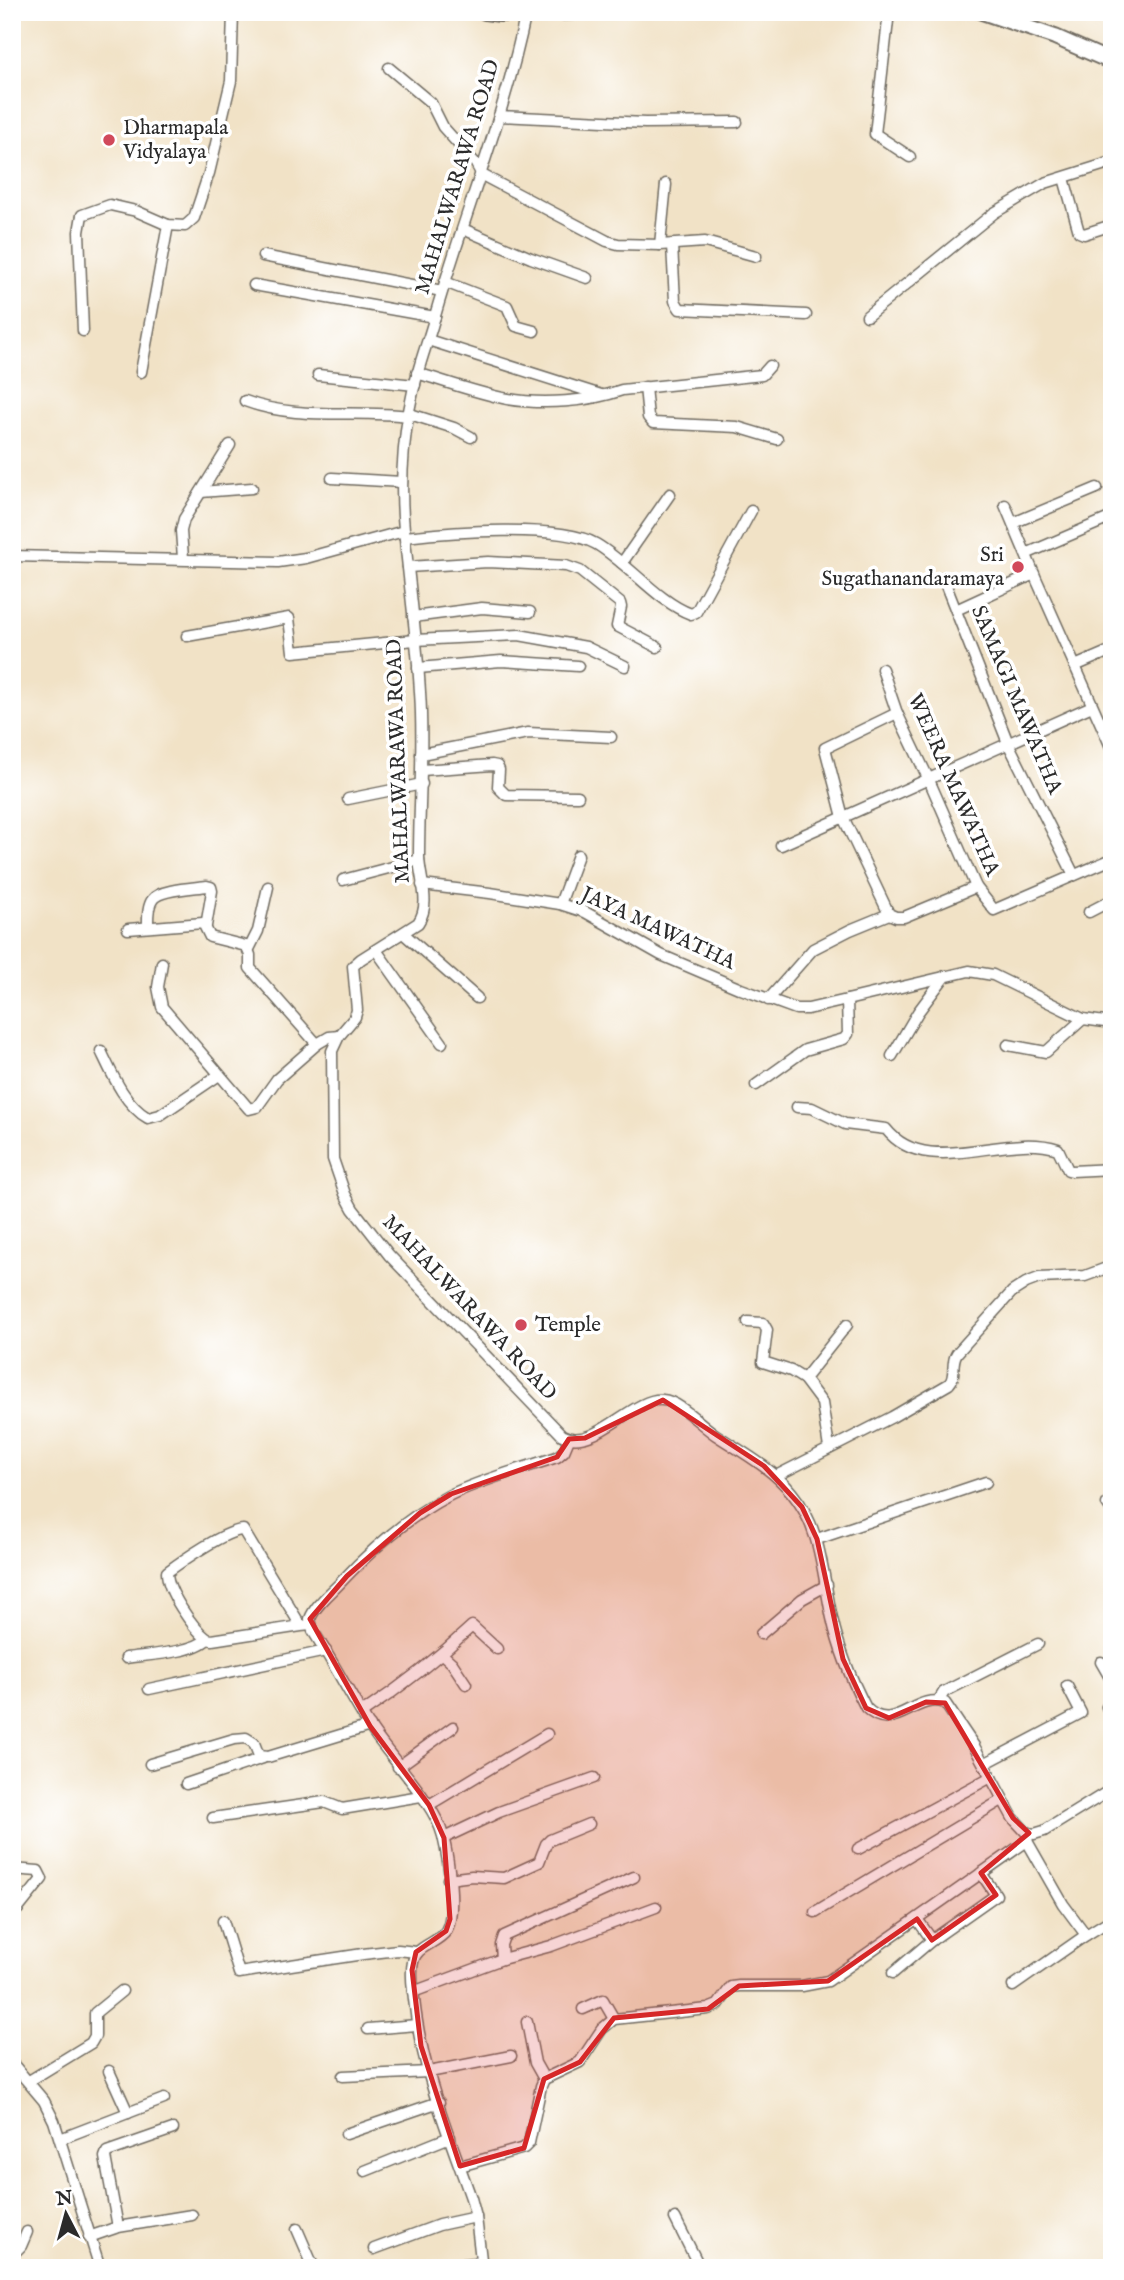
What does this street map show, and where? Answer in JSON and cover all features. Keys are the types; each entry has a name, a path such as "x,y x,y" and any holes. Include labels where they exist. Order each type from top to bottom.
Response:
{"highway":[{"path":"485,12 576,12"},
{"path":"982,12 1055,37 1112,62"},
{"path":"1007,12 1112,54"}],"street":[{"path":"83,331 79,232 82,215 110,205 136,211 168,225 186,226 194,218 209,173 231,81 233,12"},
{"path":"889,12 875,134 910,157"},
{"name":"MAHALWARAWA ROAD","path":"526,13 482,175 443,287 417,373 402,482 418,668 422,770 419,860 425,907 418,923 353,966 358,1010 339,1036 332,1051 332,1142 337,1175 353,1209 398,1265 520,1389 556,1430 569,1439"},
{"path":"389,68 431,103 443,127 476,164 482,175 607,241 618,244 660,245 705,242 756,256"},
{"path":"499,116 645,123 737,122"},
{"path":"867,316 994,213 1045,183 1112,162"},
{"path":"1064,178 1079,232 1084,234 1112,225"},
{"path":"660,245 666,184"},
{"path":"141,372 168,225"},
{"path":"463,229 587,278"},
{"path":"672,245 675,301 680,309 806,315"},
{"path":"263,256 443,287 507,306 516,326 534,331"},
{"path":"254,285 435,317"},
{"path":"428,340 604,396"},
{"path":"417,373 509,399 570,402 622,390 762,375 769,366"},
{"path":"318,375 415,385"},
{"path":"645,387 648,417 653,422 737,428 777,439"},
{"path":"245,401 280,412 410,415 454,428 471,438"},
{"path":"183,558 182,525 230,445"},
{"path":"332,478 402,482"},
{"path":"201,492 252,488"},
{"path":"1013,523 1097,488"},
{"path":"622,563 670,494"},
{"path":"1005,505 1112,749"},
{"path":"12,556 293,561 405,534 545,533 594,543 666,599 687,613 693,613 751,511"},
{"path":"1026,554 1111,520"},
{"path":"408,567 488,562 566,566 580,571 620,603 617,626 657,646"},
{"path":"956,610 1034,575"},
{"name":"SAMAGI MAWATHA","path":"943,578 1009,743 1074,875"},
{"path":"413,617 482,608 530,612"},
{"path":"187,636 289,618 293,652 415,640 519,635 586,647 625,666"},
{"path":"1075,666 1112,650"},
{"path":"418,668 501,661 578,666"},
{"name":"WEERA MAWATHA","path":"882,669 897,713 976,887 994,910 1112,859"},
{"path":"781,845 1093,706"},
{"path":"897,713 825,748 843,817 889,914 904,916 976,887"},
{"path":"421,754 528,733 611,737"},
{"path":"422,770 492,765 499,770 498,787 506,795 578,796"},
{"path":"348,799 422,783"},
{"path":"560,904 578,855"},
{"path":"343,880 419,860"},
{"name":"JAYA MAWATHA","path":"422,885 560,904 585,912 661,955 768,1000 803,1010 969,971 993,975 1083,1018 1112,1023"},
{"path":"148,927 150,906 153,898 160,893 207,886 211,887 212,891 206,926 210,937 241,944 248,949"},
{"path":"268,887 258,931 248,949 250,968 317,1044"},
{"path":"1089,912 1112,900"},
{"path":"768,1000 813,949 889,914"},
{"path":"128,929 200,922 206,926"},
{"path":"403,933 477,998"},
{"path":"376,950 442,1043"},
{"path":"162,963 158,987 162,1007 245,1106 253,1109 262,1102 277,1079 317,1044 329,1037 339,1036"},
{"path":"892,1056 918,1012 945,976"},
{"path":"756,1085 805,1049 844,1039 848,1034 847,1000"},
{"path":"1008,1045 1046,1052 1083,1018"},
{"path":"101,1051 124,1093 148,1118 160,1115 219,1075"},
{"path":"797,1107 812,1108 845,1124 886,1129 899,1144 930,1152 949,1154 997,1146 1042,1146 1058,1149 1068,1170 1112,1169"},
{"path":"776,1476 949,1384 953,1377 952,1362 957,1353 1012,1293 1026,1283 1039,1278 1085,1276 1112,1266"},
{"path":"748,1322 763,1323 767,1330 764,1362 804,1379 822,1403 829,1448"},
{"path":"804,1379 847,1325"},
{"path":"306,1626 315,1610 390,1536 451,1494 557,1457 564,1451 569,1439 585,1438 646,1404 663,1400 673,1403 706,1429 776,1476 802,1507 817,1539 843,1659 866,1708 879,1718 889,1718 926,1702 939,1700 950,1707 1002,1800 1028,1837 1063,1904 1086,1936"},
{"path":"817,1539 986,1482"},
{"path":"223,1921 239,1973 363,1954 398,1950 416,1952 446,1931 450,1919 449,1879 443,1838 429,1805 370,1727 326,1651 306,1626 246,1534 240,1530 224,1536 166,1572 180,1606 206,1639 306,1626"},
{"path":"761,1634 802,1599 827,1585"},
{"path":"362,1713 442,1654 472,1626 497,1649"},
{"path":"125,1658 183,1649 198,1645 206,1639"},
{"path":"939,1700 944,1692 1038,1644"},
{"path":"149,1689 326,1651"},
{"path":"442,1654 452,1662 466,1684"},
{"path":"1101,1662 1112,1681"},
{"path":"984,1764 1081,1713 1067,1686"},
{"path":"1112,1702 1107,1707 1112,1715"},
{"path":"186,1784 370,1727"},
{"path":"398,1767 453,1727"},
{"path":"429,1805 547,1734"},
{"path":"150,1764 234,1739 246,1738 252,1739 259,1756 263,1758"},
{"path":"858,1849 991,1777"},
{"path":"443,1838 499,1812 594,1778"},
{"path":"460,2166 524,2148 531,2135 544,2080 580,2062 602,2029 614,2019 708,2009 718,2006 732,1987 802,1986 828,1981 1028,1837 1051,1827 1112,1789"},
{"path":"213,1818 324,1802 342,1809 421,1796"},
{"path":"815,1912 1002,1800"},
{"path":"449,1879 472,1875 497,1878 511,1876 539,1862 550,1840 589,1824"},
{"path":"12,1869 38,1871 42,1879 18,1909 12,1911"},
{"path":"893,1973 932,1940 996,1895 981,1873"},
{"path":"502,1959 503,1936 634,1877"},
{"path":"413,1992 502,1959 551,1946 656,1907"},
{"path":"917,1919 932,1940"},
{"path":"1013,1986 1112,1919"},
{"path":"416,1952 412,1970 416,2025 476,2217 481,2265 436,2268"},
{"path":"29,2081 91,2043 95,2036 94,2012 122,1990"},
{"path":"583,2009 603,2000 614,2019"},
{"path":"527,2022 535,2063 544,2080"},
{"path":"368,2029 416,2025"},
{"path":"343,2076 429,2072 511,2056"},
{"path":"12,2063 48,2108 100,2268"},
{"path":"109,2071 128,2113"},
{"path":"60,2139 164,2099"},
{"path":"346,2134 439,2102"},
{"path":"118,2227 105,2157 107,2152 173,2129"},
{"path":"365,2171 450,2137"},
{"path":"89,2238 118,2227 191,2215"},
{"path":"374,2249 439,2225 476,2217"},
{"path":"675,2218 700,2268"},
{"path":"297,2230 314,2268"},
{"path":"12,2255 21,2246 27,2232"}],"highlighted area":[{"path":"663,1400 764,1466 802,1507 817,1539 843,1659 866,1708 889,1718 926,1702 945,1703 1013,1818 1029,1833 981,1873 996,1895 932,1940 917,1919 828,1981 739,1986 708,2009 614,2018 580,2062 544,2079 524,2148 460,2166 421,2046 412,1970 416,1952 446,1931 450,1919 444,1838 429,1805 370,1726 310,1619 347,1576 420,1513 451,1494 557,1457 569,1439 585,1438"}],"place":[{"name":"Dharmapala Vidyalaya","path":"109,140"},
{"name":"Sri Sugathanandaramaya","path":"1018,567"},
{"name":"Temple","path":"521,1325"}]}
